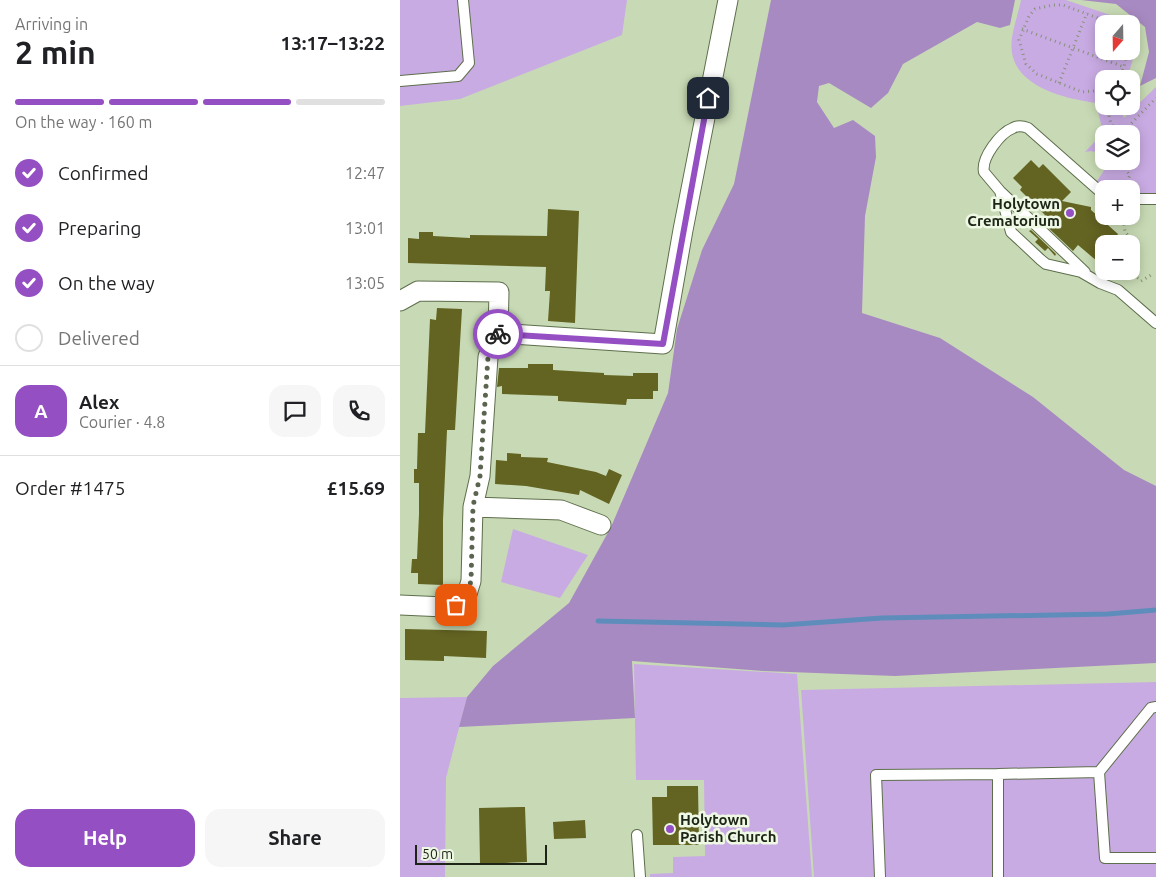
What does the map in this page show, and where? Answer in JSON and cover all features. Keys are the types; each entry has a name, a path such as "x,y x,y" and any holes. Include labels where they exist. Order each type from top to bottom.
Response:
{"street":[{"path":"498,333 663,344 684,221 728,0"},
{"path":"400,301 418,291 499,292 498,333 488,357 480,476 473,506 471,581 467,594 456,605 444,607 400,605"},
{"path":"473,506 561,510 601,525"}],"lane":[{"path":"400,81 458,76 465,70 469,63 463,0"},
{"path":"1095,188 1035,132 1022,126 1008,130 984,160 984,172 1000,191 1087,274 1126,295 1156,323"},
{"path":"1000,191 1011,232 1046,264 1087,274"},
{"path":"1140,199 1156,199"},
{"path":"1156,708 1151,708 1099,772 1106,858 1156,858"},
{"path":"880,877 876,775 1099,772"},
{"path":"998,877 1000,774"},
{"path":"637,836 640,877"}],"path":[{"path":"1095,17 1062,5 1042,7 1029,16 1019,40 1026,64 1037,74 1082,92 1095,91"},
{"path":"1059,83 1086,13"},
{"path":"1022,29 1124,67"},
{"path":"1122,70 1125,60"},
{"path":"1130,125 1156,98"},
{"path":"1140,280 1153,274"}],"shaded area":[{"path":"400,0 627,0 622,35 460,99 400,106"},
{"path":"771,0 1015,0 1010,25 1000,28 977,22 903,64 888,93 871,108 829,83 819,86 817,102 834,128 853,120 875,136 876,157 865,216 862,313 940,338 1033,397 1124,470 1156,486 1156,663 895,676 763,671 632,661 635,718 459,727 467,697 493,666 569,603 611,527 668,393 677,329 702,250 734,184"},
{"path":"1021,0 1066,0 1110,15 1095,15 1095,60 1133,60 1130,70 1095,70 1095,103 1058,95 1033,83 1023,75 1016,65 1011,47"},
{"path":"1081,0 1156,0 1156,78 1140,86 1149,52 1145,27 1140,23 1140,15 1130,15 1116,4"},
{"path":"1156,87 1156,194 1140,193 1140,180 1098,180 1104,170 1140,170 1140,125 1101,125 1099,115 1123,115 1124,118 1127,115 1140,115 1140,102"},
{"path":"1095,141 1095,152 1085,152"},
{"path":"513,529 588,555 560,598 501,582"},
{"path":"634,664 797,674 812,877 650,877 650,874 673,873 673,857 705,856 704,780 636,780"},
{"path":"1156,682 1156,877 814,877 801,690"},
{"path":"467,697 446,778 445,877 400,877 400,698"}],"building":[{"name":"Holytown Crematorium","path":"1031,160 1039,168 1043,164 1071,192 1062,201 1091,207 1091,210 1095,214 1095,225 1108,225 1118,235 1095,235 1095,259 1078,245 1073,251 1040,220 1045,215 1020,190 1022,187 1013,178"},
{"path":"548,209 579,211 575,323 548,321 550,291 545,291 546,267 408,263 408,238 419,239 419,232 433,232 433,236 470,238 470,235 547,236"},
{"path":"1031,230 1056,254 1055,256 1048,248 1045,251 1035,242 1038,239 1029,231"},
{"path":"437,308 462,309 455,430 447,430 443,520 443,585 418,584 418,573 411,573 412,559 417,559 419,514 419,483 414,483 414,469 417,469 418,433 425,433 430,319 436,320"},
{"path":"528,364 553,364 553,370 604,373 604,375 633,376 633,373 658,373 658,391 653,391 653,399 627,399 626,405 558,401 558,396 502,394 502,386 497,387 499,368 528,368"},
{"path":"507,453 521,454 521,457 548,458 547,462 596,472 606,476 609,469 622,475 609,504 580,490 579,495 526,486 495,484 496,460 507,461"},
{"path":"405,629 487,631 486,658 444,656 444,661 405,660"},
{"path":"667,786 698,786 699,845 653,845 652,797 667,797"},
{"path":"525,807 527,862 480,864 479,808"},
{"path":"585,820 586,838 554,839 553,822"}],"waterway":[{"path":"598,621 783,625 882,618 1108,614 1156,610"}],"way so far":[{"path":"456,605 467,594 471,581 473,506 480,476 488,357 498,334"}],"place":[{"name":"Holytown Crematorium","path":"1070,213"},
{"name":"Holytown Parish Church","path":"670,829"}],"route":[{"path":"498,334 663,344 708,98"}]}
